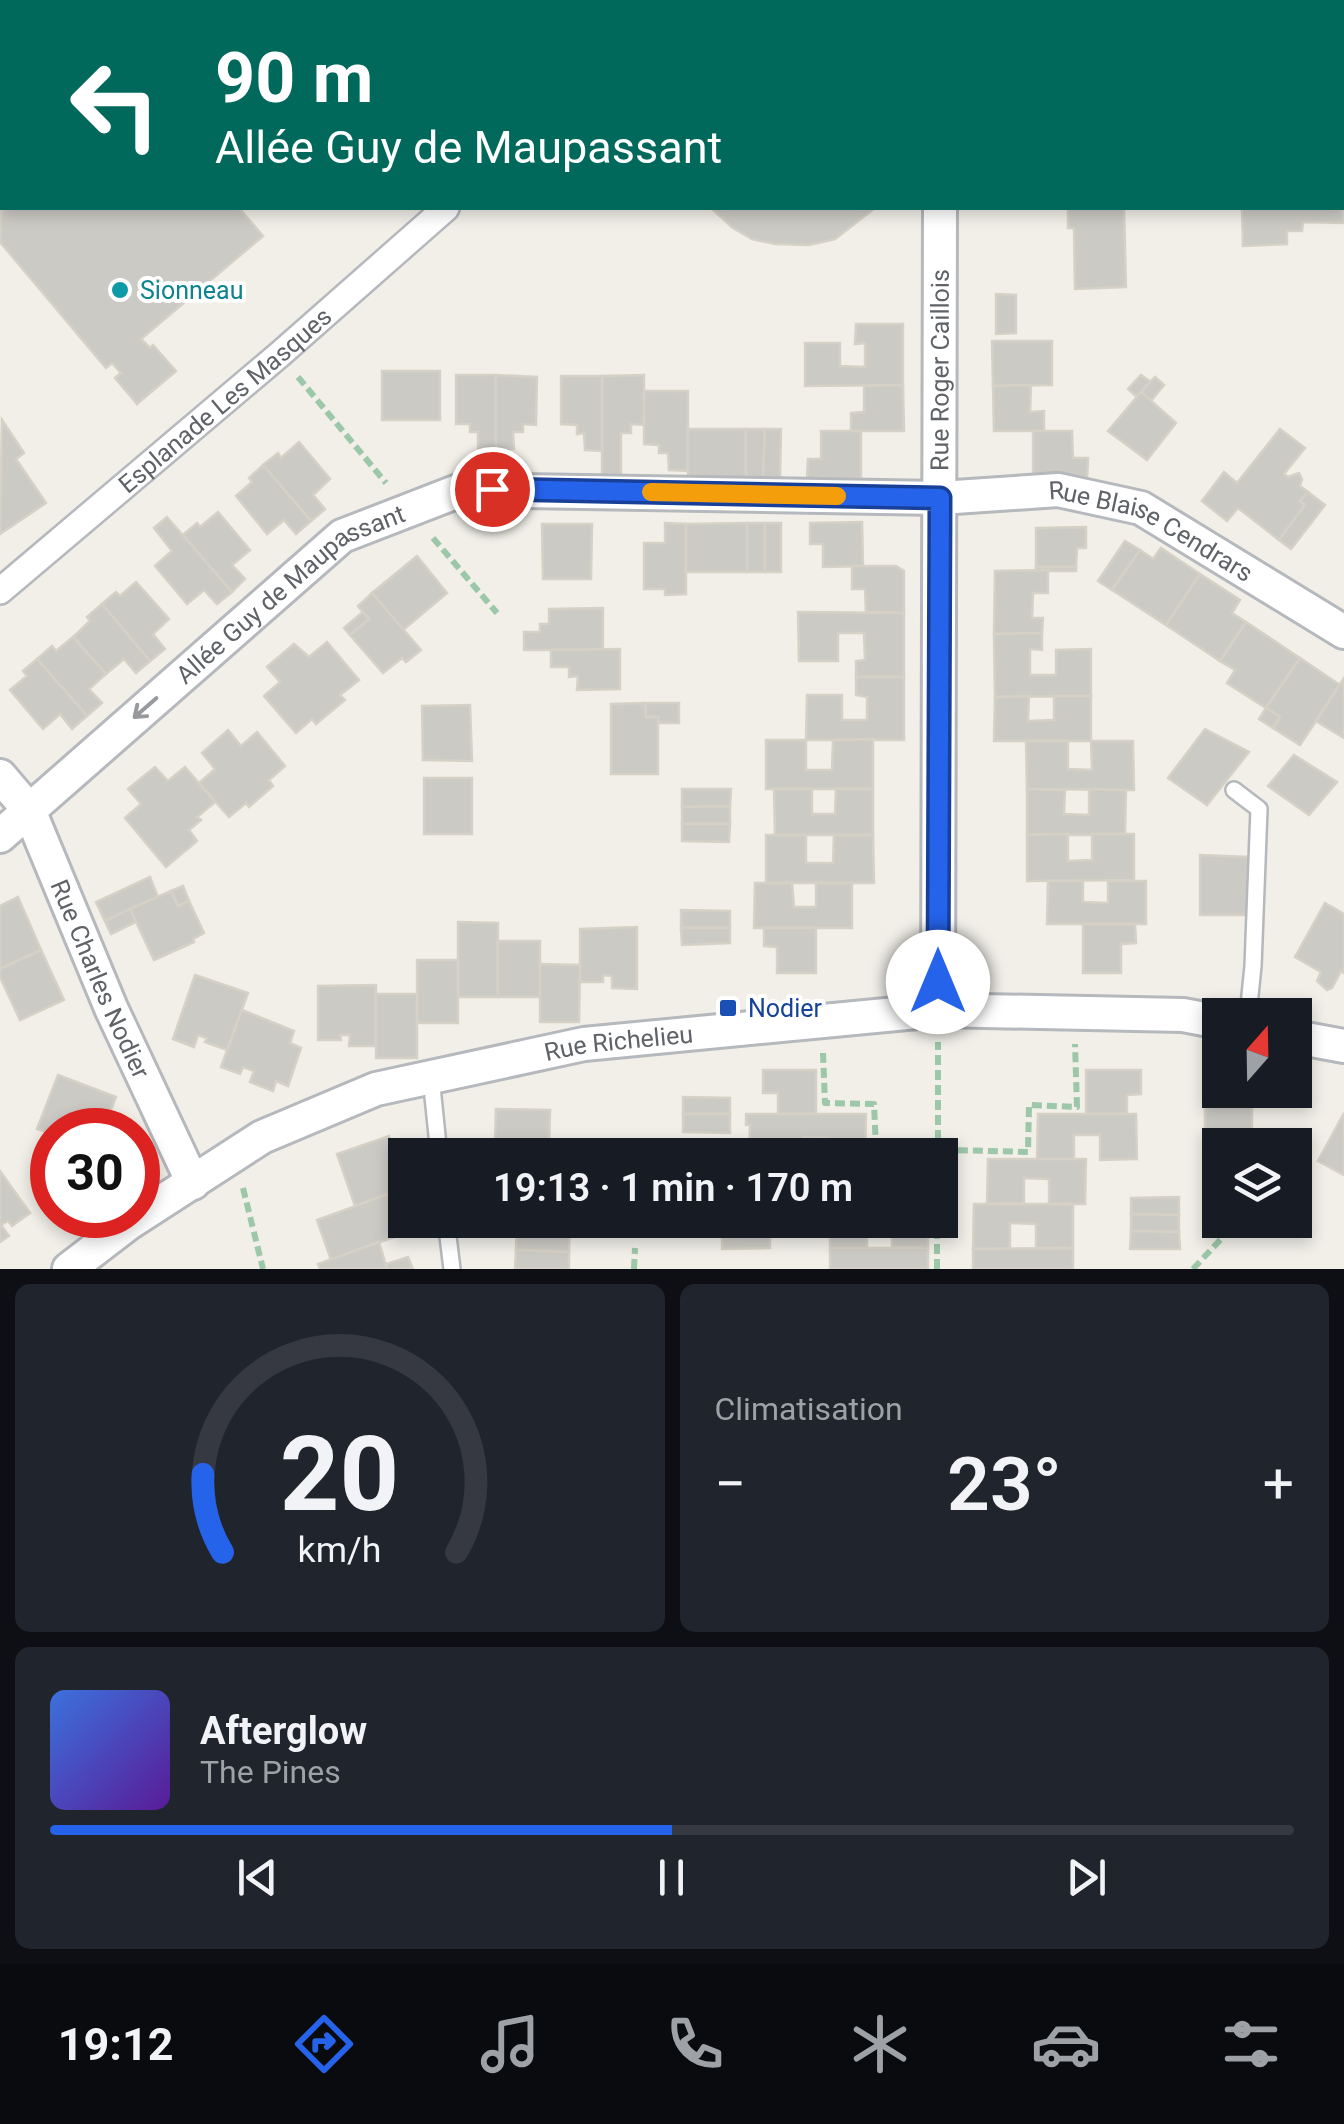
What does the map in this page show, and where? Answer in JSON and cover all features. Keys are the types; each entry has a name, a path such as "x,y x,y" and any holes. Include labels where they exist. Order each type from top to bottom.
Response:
{"street":[{"name":"Esplanade Les Masques","path":"0,592 444,210"},
{"name":"Rue Roger Caillois","path":"938,1010 940,210"},
{"name":"Allée Guy de Maupassant","path":"0,836 342,536 461,490 940,498"},
{"name":"Rue Blaise Cendrars","path":"940,498 1058,490 1140,508 1344,632"},
{"name":"Rue Charles Nodier","path":"0,776 29,810 112,1008 193,1183"},
{"name":"Rue Richelieu","path":"69,1269 129,1223 262,1136 376,1089 584,1044 938,1010 1183,1014 1202,1018"},
{"path":"1312,1039 1344,1046"}],"lane":[{"path":"1234,790 1260,809 1250,998"},
{"path":"431,1077 437,1138"},
{"path":"448,1238 452,1269"}],"path":[{"path":"938,1010 938,1138"},
{"path":"958,1152 1028,1152 1029,1105 1076,1107 1074,1013"},
{"path":"822,1022 825,1103 874,1104 876,1138"},
{"path":"235,1153 263,1269"},
{"path":"937,1269 938,1238"},
{"path":"1193,1269 1222,1238"},
{"path":"634,1269 635,1248"}],"building":[{"name":"Sionneau","path":"1,210 241,210 263,236 141,339 150,348 153,345 176,371 137,404 115,378 121,373 112,363 106,368 0,242"},
{"path":"713,210 872,210 835,239 809,245 752,239"},
{"path":"1068,210 1124,210 1126,287 1075,289 1074,228 1068,228"},
{"path":"1242,210 1343,210 1344,223 1303,222 1302,231 1287,231 1287,244 1243,246"},
{"path":"996,294 1016,295 1016,333 996,334"},
{"path":"856,324 903,324 903,385 805,386 805,343 840,343 840,366 865,367 865,343 855,344"},
{"path":"992,341 1052,341 1052,385 993,386"},
{"path":"382,371 440,371 440,420 382,420"},
{"path":"456,375 496,375 496,449 478,448 478,432 470,432 470,424 456,424"},
{"path":"496,375 537,377 536,425 523,424 523,432 513,432 514,449 496,449"},
{"path":"644,375 644,425 631,424 631,433 621,433 621,478 602,479 602,376"},
{"path":"1141,375 1151,382 1137,397 1128,389"},
{"path":"561,376 602,376 602,451 585,450 584,433 577,434 577,425 561,424"},
{"path":"1155,377 1164,385 1151,401 1141,392"},
{"path":"903,385 904,431 851,431 851,413 864,412 864,386"},
{"path":"1031,385 1030,412 1044,411 1044,431 994,431 993,386"},
{"path":"644,391 688,391 688,471 669,470 668,453 659,453 659,445 644,444"},
{"path":"1141,392 1176,423 1147,460 1108,431"},
{"path":"2,420 24,453 16,459 46,503 0,534"},
{"path":"688,429 746,429 746,479 688,479"},
{"path":"746,429 765,429 763,478 746,478"},
{"path":"765,429 781,429 780,478 763,478"},
{"path":"1280,429 1305,448 1284,474 1288,477 1299,473 1300,486 1308,492 1300,501 1305,505 1279,540 1238,508 1227,521 1202,501 1224,472 1237,483"},
{"path":"821,431 861,431 861,478 807,478 808,459 821,459"},
{"path":"1033,431 1072,431 1073,458 1088,458 1087,480 1033,477"},
{"path":"299,442 330,479 313,495 325,509 311,521 263,465 278,453 281,458"},
{"path":"263,465 311,521 296,534 284,520 267,534 236,496"},
{"path":"1308,492 1325,505 1291,549 1279,540 1305,505 1300,501"},
{"path":"218,512 250,550 232,565 245,579 232,592 183,535"},
{"path":"167,517 232,592 217,604 204,590 187,604 155,566 172,551 154,528"},
{"path":"862,522 863,566 823,567 823,544 810,544 810,523"},
{"path":"665,523 686,524 686,594 665,595 665,589 644,589 644,543 665,543"},
{"path":"747,523 765,523 765,572 747,572"},
{"path":"747,523 747,572 686,572 686,524"},
{"path":"765,523 781,523 781,572 765,572"},
{"path":"542,524 592,524 591,579 543,579"},
{"path":"1086,527 1086,548 1077,548 1076,567 1036,567 1036,528"},
{"path":"1125,541 1140,550 1112,590 1098,581"},
{"path":"1161,548 1200,574 1166,625 1112,590 1140,550 1153,559"},
{"path":"417,556 447,593 403,630 372,593"},
{"path":"852,566 896,566 904,571 904,613 866,612 865,589 852,589"},
{"path":"1036,567 1076,567 1076,571 1036,571"},
{"path":"1048,570 1048,593 1033,593 1032,618 1043,618 1042,633 994,634 995,571"},
{"path":"1200,574 1240,600 1232,613 1246,622 1220,661 1166,625"},
{"path":"136,582 169,619 153,634 165,649 150,661 102,604 116,592 120,596"},
{"path":"372,593 421,650 383,673 350,635 369,619 358,606"},
{"path":"102,604 150,661 136,673 124,659 106,674 73,637"},
{"path":"603,608 603,650 524,650 524,632 540,632 540,624 549,624 549,609"},
{"path":"363,612 369,619 350,635 344,628"},
{"path":"798,612 904,613 904,677 856,677 856,661 865,660 864,633 838,633 838,661 799,661"},
{"path":"1246,622 1300,658 1266,708 1227,683 1235,670 1220,661"},
{"path":"1042,633 1042,650 1030,649 1030,675 1056,675 1056,650 1091,649 1091,696 995,697 994,634"},
{"path":"73,637 106,674 89,689 102,703 87,716 37,659 52,646 56,651"},
{"path":"327,642 359,680 340,695 345,700 316,724 312,719 296,733 264,696 280,682 267,667 294,644 309,657"},
{"path":"620,649 620,689 577,690 578,676 569,677 569,667 551,667 551,650"},
{"path":"1300,658 1340,685 1300,745 1273,728 1280,717 1266,708"},
{"path":"37,659 87,716 72,729 60,714 43,729 10,690 27,676 23,671"},
{"path":"856,677 904,677 904,740 806,740 807,695 842,695 842,720 867,720 867,697 856,695"},
{"path":"1344,678 1344,738 1316,721"},
{"path":"1029,696 1028,721 1054,720 1054,696 1091,696 1091,741 994,741 995,697"},
{"path":"645,703 679,703 679,723 658,723 658,717 646,717"},
{"path":"645,703 646,717 658,717 658,774 611,774 611,704"},
{"path":"470,705 472,761 423,760 422,706"},
{"path":"1266,708 1280,717 1273,728 1259,719"},
{"path":"1205,729 1249,752 1207,805 1168,778"},
{"path":"228,730 241,746 257,732 285,766 269,780 273,786 249,807 246,803 229,817 199,783 215,769 202,753"},
{"path":"873,739 873,789 766,789 766,740 806,740 806,770 832,770 833,740"},
{"path":"1026,741 1068,741 1068,769 1092,770 1091,741 1133,741 1134,790 1027,789"},
{"path":"1294,755 1337,782 1309,815 1268,786"},
{"path":"155,767 168,781 185,767 215,802 189,830 197,841 166,867 125,818 141,804 128,789"},
{"path":"424,778 472,778 472,834 424,834"},
{"path":"682,789 731,789 730,806 682,807"},
{"path":"774,789 812,789 812,814 835,814 836,789 873,789 873,835 775,835"},
{"path":"1027,789 1065,790 1064,814 1089,815 1089,789 1126,790 1125,835 1027,835"},
{"path":"730,806 730,824 682,824 682,807"},
{"path":"682,824 730,824 729,842 682,841"},
{"path":"1068,834 1068,861 1092,860 1092,834 1134,834 1134,880 1027,881 1027,835"},
{"path":"766,835 806,835 806,863 833,863 834,835 873,835 874,883 766,883"},
{"path":"1200,855 1248,857 1248,915 1200,915"},
{"path":"150,877 158,897 105,921 96,902"},
{"path":"1048,881 1083,881 1083,902 1108,903 1108,881 1146,881 1146,924 1047,924"},
{"path":"755,883 792,883 794,907 816,907 816,883 852,883 852,928 754,928"},
{"path":"183,886 189,901 178,906 171,891"},
{"path":"171,891 178,906 189,901 204,933 194,942 154,960 130,909"},
{"path":"18,897 41,950 0,969 0,906"},
{"path":"1325,903 1344,914 1344,973 1341,971 1327,990 1317,981 1321,972 1295,957"},
{"path":"130,909 136,922 111,934 105,921"},
{"path":"681,910 730,911 730,928 681,928"},
{"path":"458,922 498,923 498,997 458,997"},
{"path":"1083,924 1135,924 1136,943 1121,944 1121,973 1083,973"},
{"path":"637,927 637,989 612,988 612,976 603,975 603,982 580,982 580,929"},
{"path":"681,928 730,928 730,943 682,945"},
{"path":"764,928 816,928 816,973 777,973 777,947 764,946"},
{"path":"498,941 540,941 540,997 498,997"},
{"path":"41,950 64,1000 20,1020 0,969"},
{"path":"417,960 458,960 458,1023 417,1023"},
{"path":"540,964 580,965 579,1022 540,1022"},
{"path":"195,975 248,993 227,1050 205,1042 207,1038 198,1035 194,1047 173,1039"},
{"path":"376,985 376,1046 349,1046 350,1035 340,1035 341,1040 318,1040 318,986"},
{"path":"376,994 417,994 417,1058 376,1058"},
{"path":"242,1010 294,1031 290,1043 301,1048 288,1086 276,1081 273,1091 250,1082 254,1071 243,1067 240,1074 221,1067"},
{"path":"763,1070 816,1070 816,1114 778,1114 778,1093 763,1093"},
{"path":"1086,1070 1141,1070 1141,1094 1127,1095 1127,1114 1086,1114"},
{"path":"58,1075 116,1097 112,1108 45,1108"},
{"path":"683,1097 730,1098 730,1114 683,1114"},
{"path":"1205,1108 1252,1108 1252,1128 1205,1128"},
{"path":"496,1109 550,1110 549,1138 495,1138"},
{"path":"1344,1113 1344,1175 1318,1161"},
{"path":"683,1114 730,1114 730,1133 683,1132"},
{"path":"746,1114 866,1114 865,1138 750,1138 750,1125 746,1125"},
{"path":"1038,1114 1136,1114 1137,1159 1100,1160 1100,1135 1074,1135 1074,1160 1037,1159"},
{"path":"389,1136 388,1194 355,1206 337,1154"},
{"path":"988,1159 1086,1159 1085,1204 1049,1204 1049,1179 1024,1178 1024,1203 987,1204"},
{"path":"0,1171 30,1213 12,1226 8,1221 1,1225 9,1236 0,1242"},
{"path":"388,1194 388,1238 392,1238 331,1260 317,1220"},
{"path":"1179,1197 1179,1215 1131,1214 1131,1198"},
{"path":"974,1204 1073,1204 1073,1248 1036,1248 1036,1224 1010,1223 1010,1249 973,1249"},
{"path":"1131,1214 1179,1215 1179,1232 1131,1231"},
{"path":"1131,1231 1179,1232 1180,1249 1130,1249"},
{"path":"516,1238 569,1238 569,1252 516,1250"},
{"path":"722,1238 770,1238 770,1248 722,1249"},
{"path":"830,1238 867,1238 867,1249 830,1248"},
{"path":"892,1238 928,1238 928,1248 892,1248"},
{"path":"379,1242 387,1269 320,1269 318,1264"},
{"path":"830,1248 928,1248 928,1269 830,1269"},
{"path":"1073,1248 1073,1269 973,1269 973,1249"},
{"path":"516,1250 569,1252 569,1269 515,1269"},
{"path":"408,1257 413,1269 387,1269 386,1264"}],"slow traffic":[{"path":"651,492 837,496"}],"place":[{"name":"Sionneau","path":"120,290"},
{"name":"Nodier","path":"728,1008"}],"route":[{"path":"492,489 940,498 938,982"}]}
